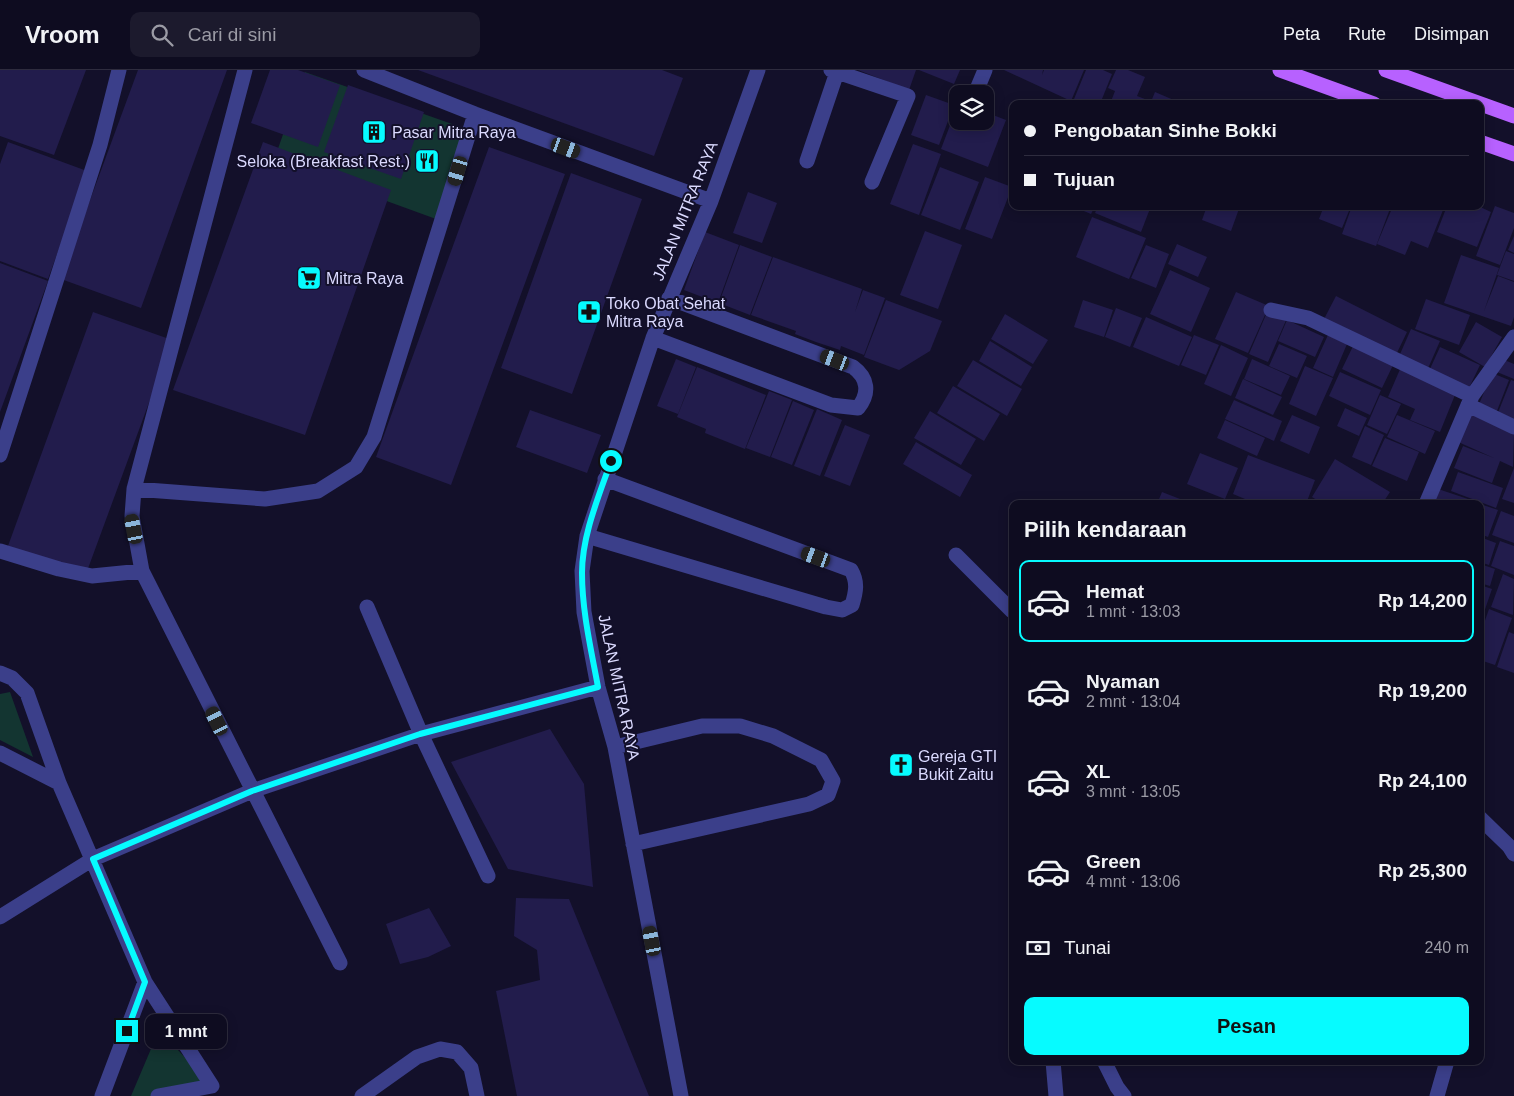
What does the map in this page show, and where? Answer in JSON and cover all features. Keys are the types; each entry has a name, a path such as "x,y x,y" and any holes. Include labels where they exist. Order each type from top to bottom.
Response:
{"main road":[{"path":"1280,70 1363,100"},
{"path":"1386,70 1469,100"},
{"path":"1484,105 1514,116"},
{"path":"1484,143 1514,154"}],"street":[{"path":"0,455 100,145 119,70"},
{"path":"245,70 134,489 132,516 142,571 340,962"},
{"path":"366,70 475,114 711,201"},
{"name":"JALAN MITRA RAYA","path":"681,1096 615,747 598,687 584,612 582,571 587,536 653,338 711,201 758,70"},
{"path":"979,85 985,70"},
{"path":"807,161 834,71 908,96 872,182"},
{"path":"134,489 265,499 318,491 356,467 374,437 475,114"},
{"path":"653,338 831,405 858,408 866,398 866,384 861,374 853,367 669,298"},
{"path":"1271,310 1308,318 1470,400 1514,427"},
{"path":"1428,500 1470,400 1514,337"},
{"path":"587,536 826,607 842,610 852,605 856,595 856,579 851,570 605,479"},
{"path":"0,551 59,569 92,576 142,571"},
{"path":"956,555 1009,607"},
{"path":"367,607 420,734 488,876"},
{"path":"0,674 12,678 26,693 59,782 145,982 212,1086 158,1096"},
{"path":"0,917 93,859 252,791 420,734 598,687"},
{"path":"615,747 702,726 740,726 774,736 821,760 833,781 828,795 809,804 633,844"},
{"path":"0,753 59,782"},
{"path":"1484,822 1509,846 1514,854"},
{"path":"102,1096 145,982"},
{"path":"362,1096 417,1057 440,1050 457,1052 471,1068 477,1096"},
{"path":"1053,1065 1056,1096"},
{"path":"1106,1065 1117,1088 1124,1096"},
{"path":"1437,1096 1446,1065"}],"green space":[{"path":"305,72 469,130 436,219 274,160"},
{"path":"10,692 33,757 0,740 0,694"},
{"path":"159,1030 212,1086 183,1096 131,1096"}],"building":[{"path":"0,70 86,70 54,155 0,136"},
{"path":"138,70 227,70 141,308 61,279"},
{"path":"270,70 298,70 340,85 318,147 251,123"},
{"path":"418,70 662,70 683,78 654,156"},
{"path":"858,70 916,70 909,90"},
{"path":"919,70 960,70 954,84"},
{"path":"1004,70 1043,70 1042,75 1044,70 1084,70 1071,100"},
{"path":"1086,70 1103,70 1112,74 1102,100 1074,100"},
{"path":"1116,70 1128,70 1145,77 1137,96 1147,100 1112,100 1115,91 1108,88"},
{"name":"Pasar Mitra Raya","path":"348,85 424,112 401,179 324,152"},
{"path":"1155,92 1174,100 1152,100"},
{"path":"926,95 949,103 949,118 939,145 911,135"},
{"path":"994,115 1006,120 988,167 941,149 949,128 949,130 994,130"},
{"path":"8,142 87,171 48,279 0,261 0,164"},
{"name":"Pasar Mitra Raya","path":"263,142 391,190 305,435 173,390"},
{"path":"913,144 941,154 919,215 890,204"},
{"path":"489,147 565,174 451,485 376,457"},
{"path":"940,167 979,182 960,230 921,215"},
{"path":"571,173 642,199 572,394 501,368"},
{"path":"985,177 1009,186 1009,195 992,239 965,229"},
{"path":"748,192 777,203 762,243 733,233"},
{"path":"1495,206 1514,213 1514,228 1500,265 1476,256"},
{"path":"1484,209 1491,212 1477,247 1437,232 1445,210"},
{"path":"1082,210 1093,210 1091,214"},
{"path":"1096,210 1149,210 1141,232 1095,213"},
{"path":"1206,210 1239,210 1231,231 1202,220"},
{"path":"1322,210 1349,210 1342,228 1319,219"},
{"path":"1351,210 1390,210 1376,246 1342,234"},
{"path":"1391,210 1443,210 1428,248 1411,241 1405,255 1377,244"},
{"path":"1092,217 1146,238 1129,279 1076,257"},
{"path":"925,231 962,245 938,309 900,295"},
{"path":"705,232 739,245 718,303 684,290"},
{"path":"1514,236 1514,253 1508,250"},
{"path":"1177,244 1207,257 1198,277 1168,264"},
{"path":"740,245 772,257 750,315 719,303"},
{"path":"1146,245 1169,254 1156,288 1131,278"},
{"path":"1506,251 1514,254 1514,281 1497,275"},
{"path":"1461,255 1499,268 1484,311 1498,276 1514,282 1514,317 1511,326 1444,303"},
{"path":"773,257 862,289 855,312 863,290 885,298 864,355 841,346 840,350 816,342 795,334 796,331 751,315"},
{"path":"0,263 48,281 0,412"},
{"path":"1170,270 1210,288 1191,332 1150,314"},
{"path":"1236,292 1269,306 1248,353 1215,339"},
{"path":"1336,296 1407,332 1395,357 1323,321"},
{"path":"1426,299 1470,315 1459,345 1415,329"},
{"path":"886,300 942,321 930,351 899,370 864,357"},
{"path":"1083,300 1113,310 1104,337 1074,327"},
{"path":"1116,308 1142,318 1130,347 1105,337"},
{"path":"1268,310 1287,318 1268,362 1249,354"},
{"path":"93,312 172,340 86,574 8,546"},
{"path":"1005,314 1048,340 1033,364 991,339"},
{"path":"1146,317 1192,337 1179,366 1133,347"},
{"path":"1287,320 1324,337 1315,357 1278,341"},
{"path":"1476,322 1502,337 1485,367 1459,352"},
{"path":"1411,329 1440,341 1426,373 1397,361"},
{"path":"1194,335 1219,345 1206,375 1181,365"},
{"path":"1328,335 1347,344 1333,377 1313,368"},
{"path":"990,341 1032,367 1021,386 979,361"},
{"path":"1355,342 1395,361 1382,388 1342,369"},
{"path":"1279,344 1307,356 1297,378 1269,366"},
{"path":"1221,345 1248,358 1231,396 1204,384"},
{"path":"1440,347 1480,365 1468,390 1429,371"},
{"path":"676,359 696,367 678,414 657,406"},
{"path":"1252,359 1290,376 1281,395 1244,379"},
{"path":"1502,359 1514,364 1514,379 1497,372"},
{"path":"973,360 1022,389 1007,416 957,386"},
{"path":"1305,366 1333,378 1316,416 1289,404"},
{"path":"697,367 766,395 745,449 705,433 706,429 677,417"},
{"path":"1401,367 1457,390 1440,432 1410,420 1415,409 1388,397"},
{"path":"1340,372 1381,390 1370,415 1329,396"},
{"path":"1492,373 1509,380 1495,416 1477,409"},
{"path":"1243,379 1282,397 1273,415 1235,398"},
{"path":"1511,380 1514,381 1514,422 1497,415"},
{"path":"953,386 1000,414 984,441 937,413"},
{"path":"769,391 792,400 770,457 746,448"},
{"path":"1380,395 1401,404 1387,434 1367,425"},
{"path":"1234,400 1282,421 1274,441 1225,419"},
{"path":"793,401 814,410 792,465 771,457"},
{"path":"1345,408 1367,418 1359,436 1337,426"},
{"path":"817,409 842,420 820,476 794,466"},
{"path":"530,410 601,435 587,473 516,447"},
{"path":"930,411 976,439 961,465 914,438"},
{"path":"1469,412 1514,433 1513,467 1500,461 1492,483 1454,468 1463,446 1494,458 1456,441"},
{"path":"1292,415 1320,427 1309,454 1280,441"},
{"path":"1397,415 1435,431 1425,454 1387,437"},
{"path":"1225,420 1265,438 1257,456 1217,438"},
{"path":"845,425 870,435 850,486 824,476"},
{"path":"1365,426 1384,435 1371,465 1352,457"},
{"path":"1385,438 1419,452 1407,481 1372,466"},
{"path":"916,442 972,475 960,497 903,464"},
{"path":"1200,453 1238,468 1225,499 1187,484"},
{"path":"1248,455 1315,480 1308,500 1247,500 1233,494"},
{"path":"1335,459 1390,492 1385,500 1317,500 1312,497"},
{"path":"1514,468 1514,503 1502,499"},
{"path":"1458,472 1503,488 1496,508 1484,503 1484,500 1475,500 1451,491"},
{"path":"1435,488 1468,499 1468,500 1430,500"},
{"path":"1162,492 1183,500 1159,500"},
{"path":"1484,505 1498,510 1488,537 1484,536"},
{"path":"1501,511 1514,516 1514,543 1492,535"},
{"path":"1484,538 1496,543 1489,565 1484,563"},
{"path":"1500,541 1514,546 1514,575 1491,566"},
{"path":"1484,565 1495,569 1490,586 1484,584"},
{"path":"1503,574 1514,579 1513,615 1491,607"},
{"path":"1484,586 1492,589 1484,612"},
{"path":"1489,609 1512,618 1495,665 1484,661 1484,623"},
{"path":"1509,632 1514,634 1514,673 1497,667"},
{"path":"550,729 584,784 593,887 508,869 451,762"},
{"path":"516,898 569,899 649,1096 517,1096 496,991 540,980 537,950 514,936"},
{"path":"429,908 451,946 428,957 400,964 386,924"}],"place":[{"name":"Pasar Mitra Raya","path":"374,132"},
{"name":"Seloka (Breakfast Rest.)","path":"427,161"},
{"name":"Mitra Raya","path":"309,278"},
{"name":"Toko Obat Sehat Mitra Raya","path":"589,312"},
{"name":"Gereja GTI Bukit Zaitu","path":"901,765"}],"route":[{"path":"127,1031 145,982 93,859 252,791 420,734 598,687 584,612 582,571 587,536 611,461"}]}
